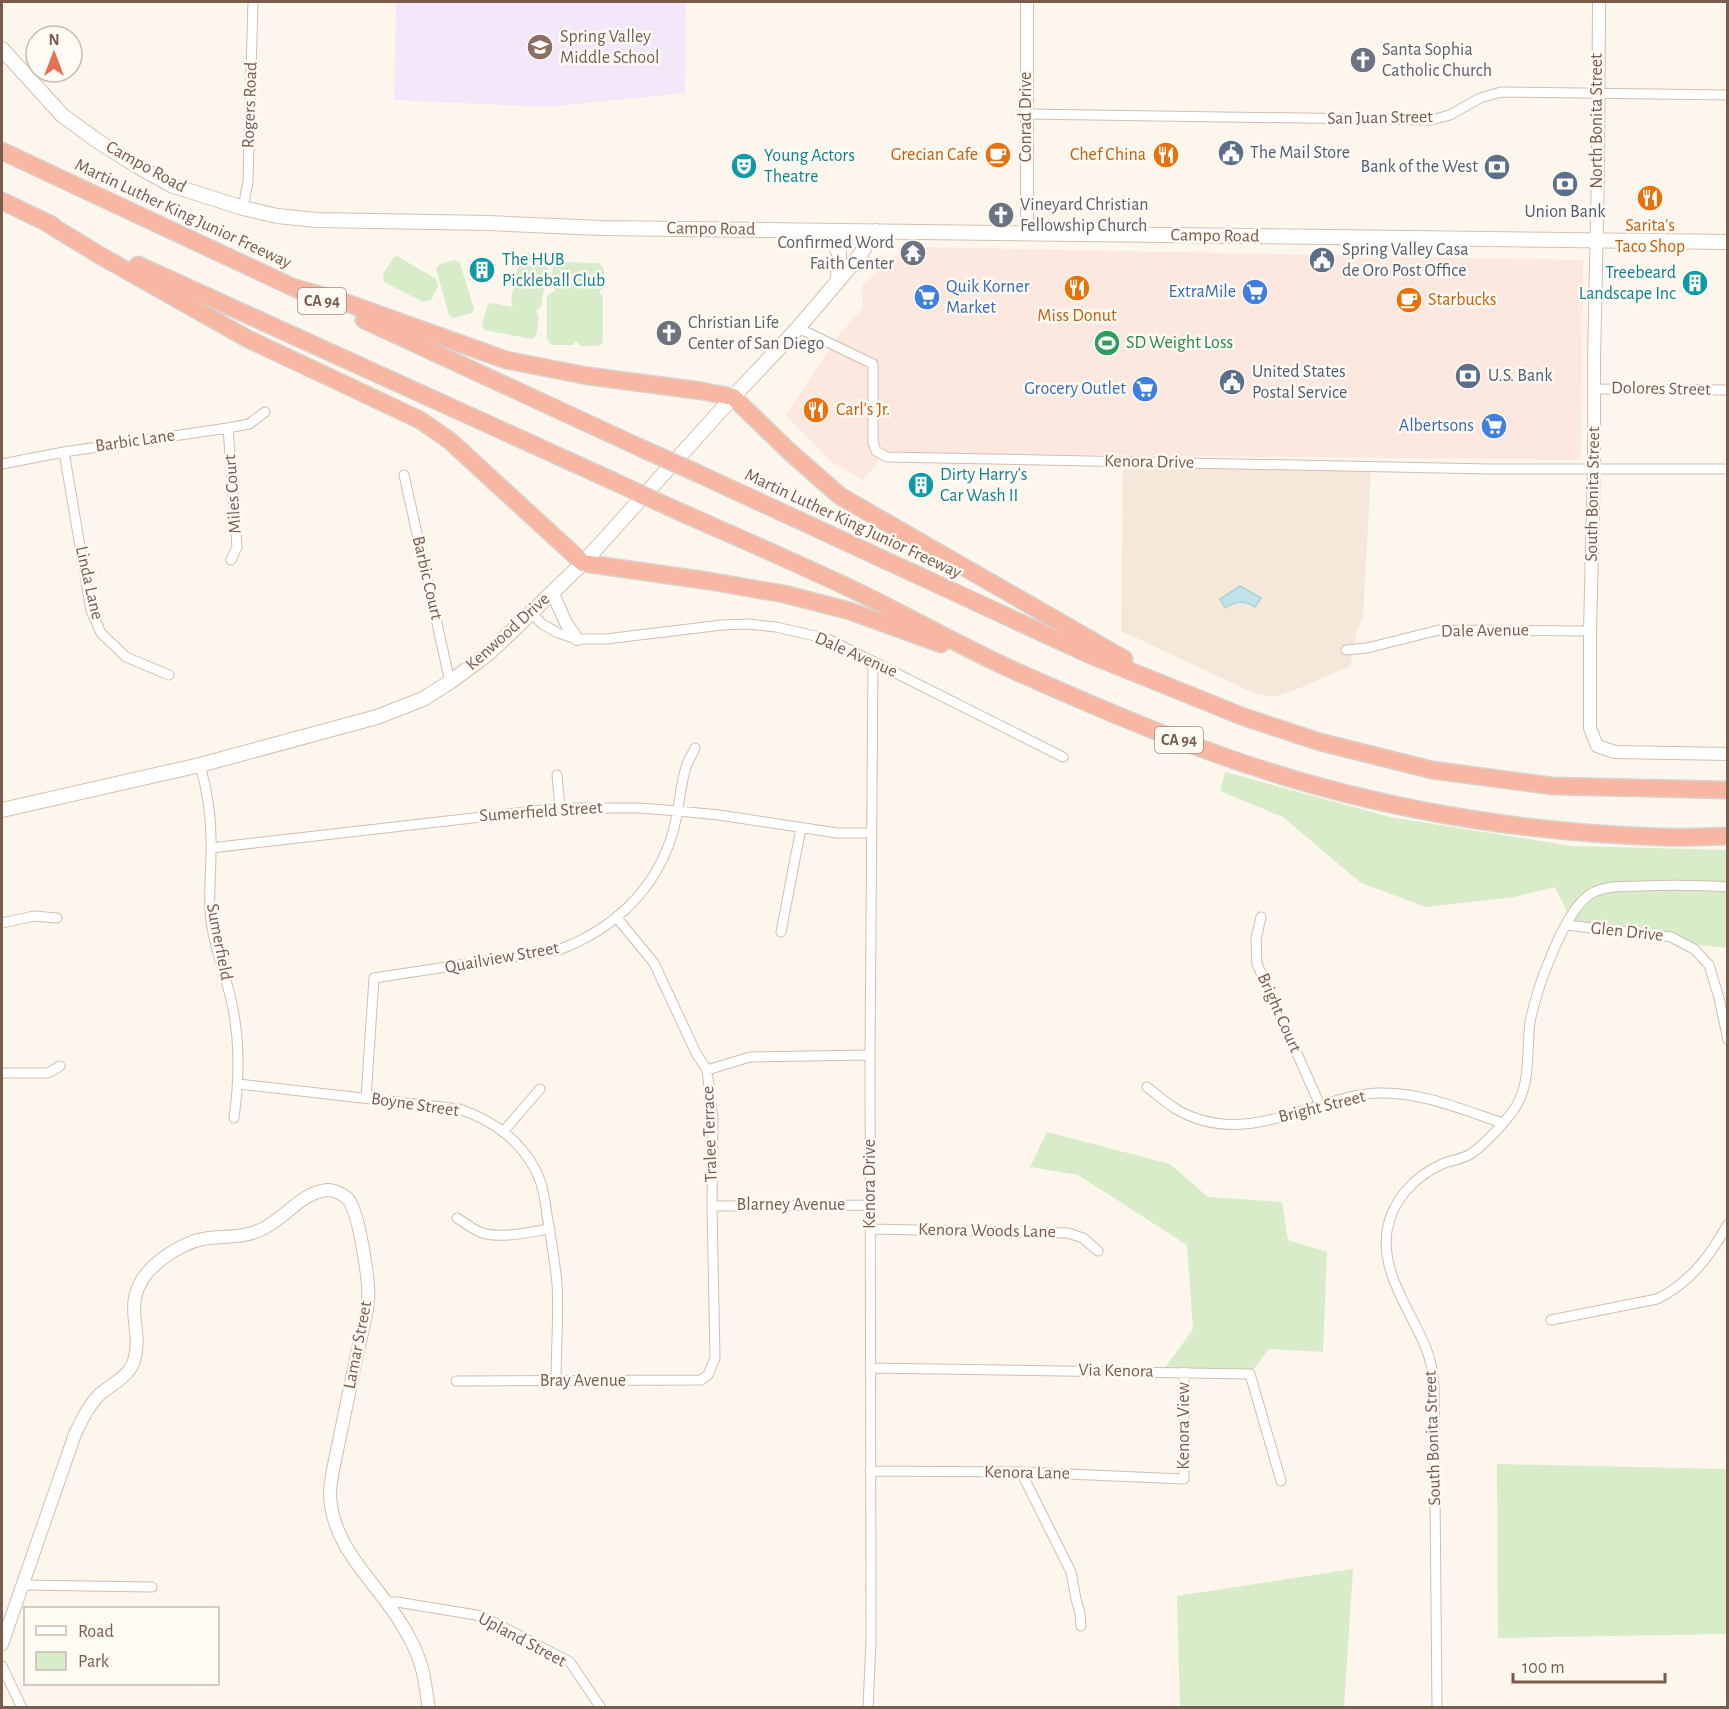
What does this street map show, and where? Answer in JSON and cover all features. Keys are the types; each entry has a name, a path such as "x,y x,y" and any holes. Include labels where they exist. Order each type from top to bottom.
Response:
{"highway":[{"name":"Martin Luther King Junior Freeway","path":"2,151 1088,654 1244,717 1320,741 1432,770 1552,786 1728,790"},
{"name":"CA 94","path":"2,201 79,239 861,594 1013,670 1166,735 1320,787 1410,808 1560,831 1661,837 1728,837"},
{"path":"42,220 248,339 420,420 449,440 583,563 709,581 795,597 850,611 1013,670"},
{"path":"296,288 344,302 506,360 588,376 733,397 840,496 1181,692"}],"main road":[{"name":"Campo Road","path":"2,49 62,115 137,166 171,185 243,208 277,216 342,221 611,228 1728,242"},
{"path":"829,231 839,253 838,281"},
{"name":"Kenwood Drive","path":"2,810 200,765 377,717 423,699 450,682 489,653 583,563 798,328 860,255 875,231"}],"street":[{"name":"Rogers Road","path":"243,208 248,182 253,2"},
{"name":"Conrad Drive","path":"1027,2 1027,233"},
{"name":"North Bonita Street","path":"1596,241 1599,2"},
{"name":"San Juan Street","path":"1026,114 1431,120 1450,115 1480,98 1501,92 1728,94"},
{"name":"South Bonita Street","path":"1596,241 1590,728 1597,746 1615,752 1728,754"},
{"name":"Kenora Drive","path":"798,328 873,363 873,442 876,451 887,457 1490,469 1594,468"},
{"name":"Dolores Street","path":"1594,389 1728,390"},
{"name":"Barbic Lane","path":"2,464 64,452 249,424 264,412"},
{"name":"Miles Court","path":"228,428 237,547 231,560"},
{"name":"Linda Lane","path":"64,452 91,611 101,633 126,657 169,675"},
{"path":"1594,468 1728,469"},
{"name":"Barbic Court","path":"404,475 450,682"},
{"path":"552,592 566,623 577,639"},
{"name":"Dale Avenue","path":"531,612 542,624 558,633 577,639 606,639 748,624 776,627 828,639 1063,757"},
{"name":"Dale Avenue","path":"1346,650 1367,648 1439,630 1590,631"},
{"name":"Kenora Drive","path":"868,1707 871,1640 870,1055 873,661"},
{"name":"Quailview Street","path":"366,1098 374,978 558,950 595,934 617,918 638,897 655,874 668,847 687,765 695,748"},
{"name":"Sumerfield","path":"200,765 206,783 211,848 210,912 233,1009 237,1041 239,1083 234,1118"},
{"path":"557,775 560,808"},
{"name":"Sumerfield Street","path":"211,848 560,808 678,811 837,833 871,833"},
{"path":"781,932 801,828"},
{"name":"South Bonita Street","path":"1437,1707 1434,1386 1432,1366 1425,1346 1392,1277 1387,1259 1387,1231 1398,1199 1418,1179 1442,1164 1471,1154 1515,1108 1526,1080 1530,1022 1544,975 1566,925 1582,901 1592,893 1615,887 1693,884 1728,887"},
{"path":"2,923 34,916 57,918"},
{"name":"Bright Court","path":"1261,917 1256,939 1257,964 1320,1105"},
{"name":"Tralee Terrace","path":"617,918 654,963 706,1070 713,1120 715,1358 708,1375"},
{"name":"Glen Drive","path":"1566,925 1671,937 1694,949 1709,965 1728,1040"},
{"path":"706,1070 750,1057 870,1055"},
{"path":"2,1073 48,1073 60,1066"},
{"name":"Boyne Street","path":"239,1083 459,1109 482,1118 522,1149 541,1182 550,1228 557,1285 556,1381"},
{"name":"Bright Street","path":"1146,1087 1186,1114 1206,1121 1225,1124 1257,1123 1342,1098 1383,1092 1429,1099 1503,1123"},
{"path":"503,1132 540,1089"},
{"name":"Lamar Street","path":"2,1644 79,1425 88,1409 100,1395 119,1380 132,1366 135,1359 133,1302 138,1286 148,1272 187,1243 206,1238 254,1234 276,1222 299,1202 329,1190 348,1199 355,1212 363,1247 369,1299 333,1470 330,1492 332,1511 340,1537 353,1561 403,1625 420,1662 429,1707"},
{"name":"Blarney Avenue","path":"712,1206 870,1205"},
{"path":"457,1218 482,1233 521,1233 550,1228"},
{"path":"1551,1320 1647,1302 1672,1292 1695,1273 1728,1224"},
{"name":"Kenora Woods Lane","path":"870,1229 1068,1233 1083,1238 1098,1251"},
{"name":"Via Kenora","path":"870,1368 1250,1374 1281,1481"},
{"name":"Kenora View","path":"1184,1372 1184,1479"},
{"name":"Bray Avenue","path":"456,1381 701,1380 708,1375"},
{"name":"Kenora Lane","path":"870,1471 1021,1472 1184,1479"},
{"path":"1021,1472 1071,1572 1081,1626"},
{"path":"22,1585 152,1587"},
{"name":"Upland Street","path":"387,1602 482,1616 570,1662 602,1707"},
{"path":"2,1666 22,1707"}],"shaded area":[{"name":"Spring Valley Middle School","path":"396,2 686,2 685,93 548,107 394,100"},
{"path":"916,247 1583,260 1581,460 885,453 863,480 831,462 786,415 841,332 863,308 862,285 894,257"},
{"path":"1123,466 1371,469 1363,617 1357,630 1350,666 1293,691 1272,697 1254,693 1121,631"}],"green space":[{"path":"526,253 545,256 549,262 541,306 536,312 539,317 536,336 531,339 485,330 482,325 487,306 492,303 513,307 511,300 520,256"},
{"path":"397,256 436,279 438,286 431,300 423,302 384,282 383,274"},
{"path":"455,260 460,263 474,309 472,313 454,318 449,315 436,269 440,264"},
{"path":"558,262 599,263 604,269 604,287 599,292 603,297 603,342 598,346 581,346 576,341 573,345 551,345 547,339 547,296 556,291 551,286 553,266"},
{"path":"1225,772 1390,817 1572,846 1727,850 1727,948 1576,931 1555,887 1515,897 1426,907 1361,883 1283,817 1220,791"},
{"path":"1047,1132 1170,1164 1208,1197 1282,1202 1288,1240 1327,1252 1323,1352 1269,1349 1250,1374 1162,1372 1193,1329 1187,1245 1078,1175 1030,1167"},
{"path":"1497,1464 1727,1469 1727,1634 1498,1638"},
{"path":"1353,1569 1344,1707 1180,1707 1177,1596"}],"water":[{"path":"1240,586 1261,598 1255,607 1240,602 1225,608 1220,599"}],"place":[{"name":"Spring Valley Middle School","path":"540,47"},
{"name":"Santa Sophia Catholic Church","path":"1363,60"},
{"name":"The Mail Store","path":"1231,153"},
{"name":"Grecian Cafe","path":"998,155"},
{"name":"Chef China","path":"1166,155"},
{"name":"Young Actors Theatre","path":"744,166"},
{"name":"Bank of the West","path":"1497,167"},
{"name":"Union Bank","path":"1565,184"},
{"name":"Sarita's Taco Shop","path":"1650,198"},
{"name":"Vineyard Christian Fellowship Church","path":"1001,215"},
{"name":"Confirmed Word Faith Center","path":"913,253"},
{"name":"Spring Valley Casa de Oro Post Office","path":"1322,260"},
{"name":"The HUB Pickleball Club","path":"482,270"},
{"name":"Treebeard Landscape Inc","path":"1695,283"},
{"name":"Miss Donut","path":"1077,288"},
{"name":"ExtraMile","path":"1255,292"},
{"name":"Quik Korner Market","path":"927,297"},
{"name":"Starbucks","path":"1409,300"},
{"name":"Christian Life Center of San Diego","path":"669,333"},
{"name":"SD Weight Loss","path":"1107,343"},
{"name":"U.S. Bank","path":"1468,376"},
{"name":"United States Postal Service","path":"1232,382"},
{"name":"Grocery Outlet","path":"1145,389"},
{"name":"Carl's Jr.","path":"816,410"},
{"name":"Albertsons","path":"1494,426"},
{"name":"Dirty Harry's Car Wash II","path":"921,485"}]}
